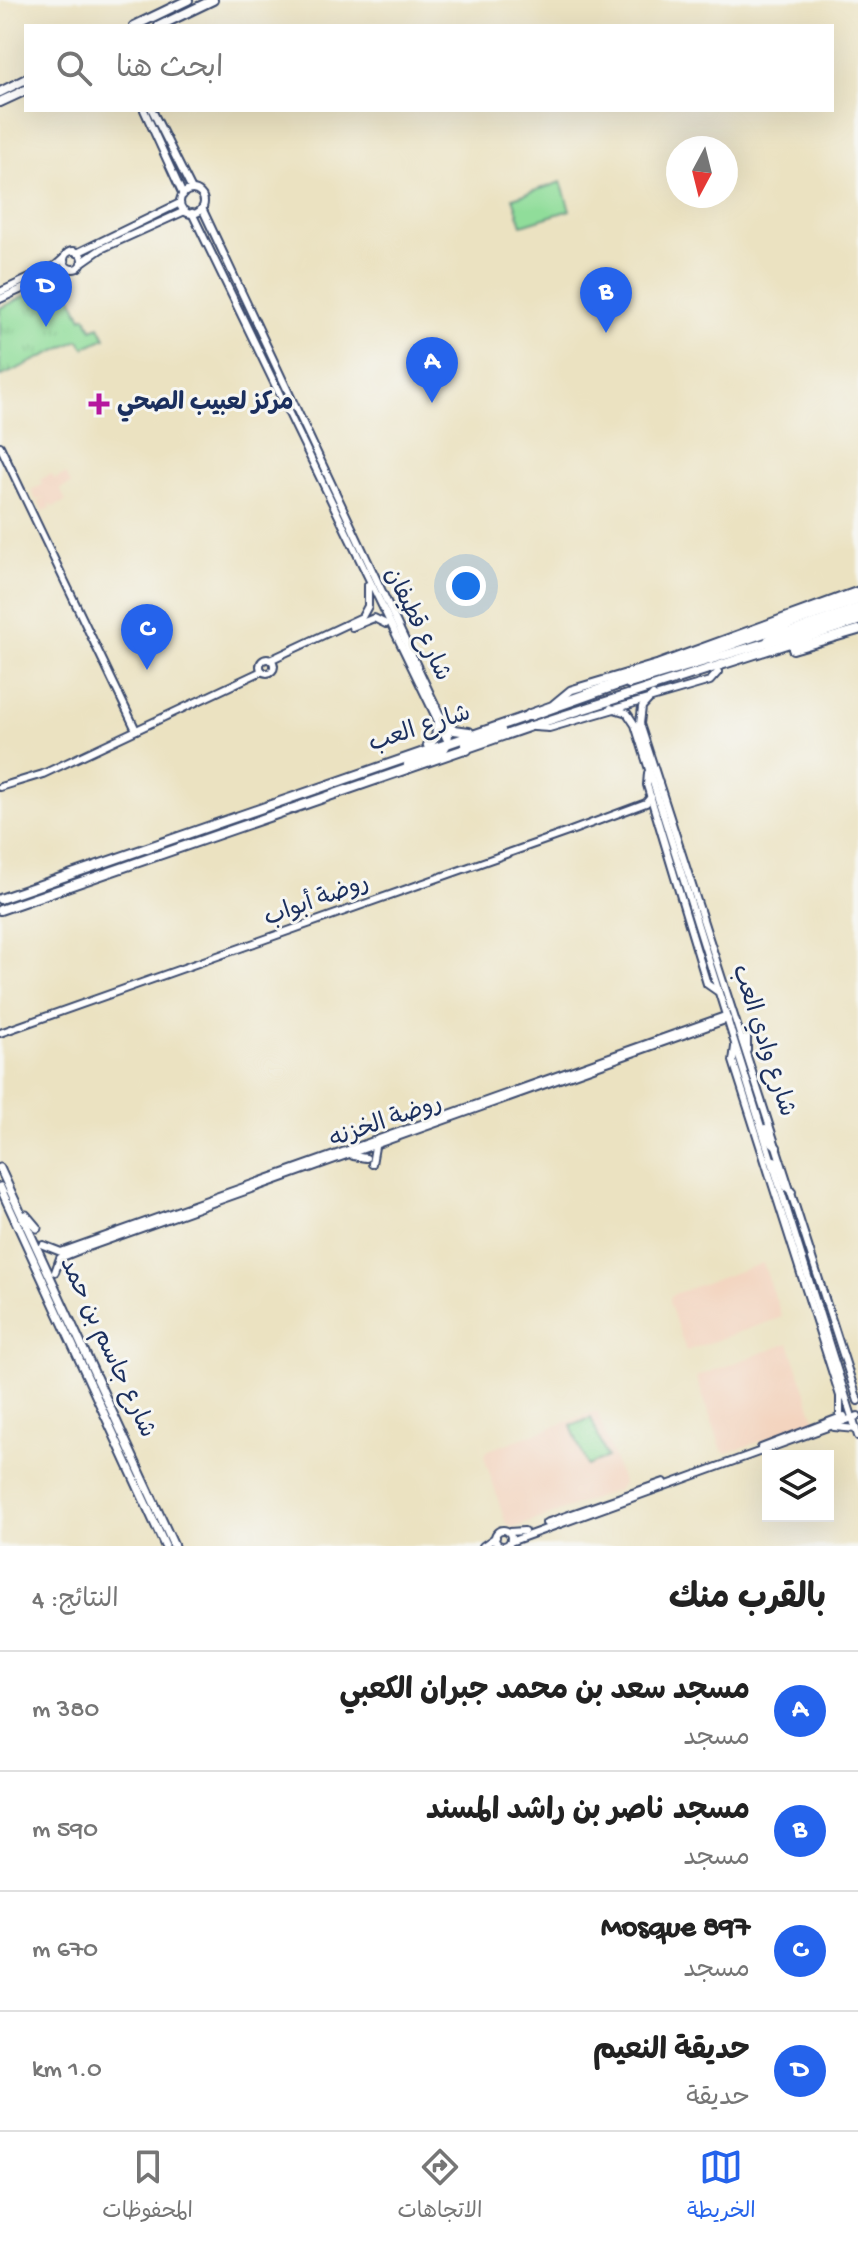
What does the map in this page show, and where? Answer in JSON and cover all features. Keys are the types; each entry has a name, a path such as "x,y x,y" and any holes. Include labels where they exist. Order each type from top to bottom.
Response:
{"highway":[{"path":"764,644 858,595"},
{"path":"807,618 858,595"},
{"path":"530,721 553,704 819,614"},
{"path":"658,664 671,666"}],"main road":[{"path":"138,24 188,0"},
{"path":"151,24 213,0"},
{"path":"163,24 198,4"},
{"path":"173,24 198,4"},
{"path":"0,92 24,80"},
{"path":"0,102 24,91"},
{"path":"553,704 571,690 658,664 858,595"},
{"path":"764,644 858,608"},
{"name":"شارع العب","path":"0,910 464,751 599,693 858,618"},
{"name":"شارع العب","path":"0,901 419,751 494,727 651,692 858,618"},
{"path":"651,692 858,630"},
{"path":"375,781 442,752 448,742 464,751 464,745 469,742 599,693"},
{"path":"419,751 435,739 439,719 460,732 494,727"},
{"path":"358,767 381,764"},
{"path":"239,816 269,798"},
{"path":"127,850 157,844"},
{"path":"65,876 82,865"},
{"name":"شارع جاسم بن حمد","path":"0,1168 174,1546"},
{"name":"شارع جاسم بن حمد","path":"0,1187 165,1546"},
{"path":"18,1207 37,1228"},
{"path":"66,1295 71,1321"}],"street":[{"path":"145,112 183,195"},
{"path":"0,299 68,268 75,269 101,249 202,208 202,196 192,190 153,112"},
{"path":"0,292 55,266 70,253 77,253 180,203 183,195 192,190"},
{"path":"180,203 188,212"},
{"name":"شارع قطيفان","path":"202,208 448,742"},
{"name":"شارع قطيفان","path":"188,212 439,719"},
{"path":"220,234 225,263"},
{"path":"77,253 81,263"},
{"path":"64,258 68,268"},
{"path":"249,315 259,321"},
{"path":"315,443 320,463"},
{"path":"0,446 133,729"},
{"path":"0,455 133,729"},
{"path":"333,503 337,521"},
{"path":"272,663 357,620 368,609 368,585"},
{"path":"368,609 374,614 372,619"},
{"path":"0,786 43,774 261,668 264,660 272,663 372,619 386,624"},
{"path":"391,634 405,653"},
{"path":"261,668 271,672 272,663"},
{"path":"611,708 636,718 651,692"},
{"name":"شارع العب","path":"530,721 549,728 651,692"},
{"name":"شارع وادي العب","path":"636,718 648,769 718,995 747,1054 777,1147 795,1191 797,1210 858,1401"},
{"name":"شارع وادي العب","path":"636,718 722,973 730,1032 794,1225 827,1339 839,1393 840,1418"},
{"name":"شارع وادي العب","path":"648,769 650,802 707,984 718,995"},
{"name":"روضة أبواب","path":"0,1033 650,802"},
{"path":"678,838 679,822"},
{"path":"660,826 668,833"},
{"path":"687,915 695,921"},
{"path":"704,919 715,930"},
{"path":"722,973 725,959"},
{"path":"708,963 730,1015 747,1068 755,1081"},
{"path":"710,1020 718,995"},
{"name":"روضة الخزنه","path":"59,1255 349,1155 365,1154 375,1147 730,1015"},
{"name":"روضة الخزنه","path":"59,1255 382,1138 678,1035 705,1029 730,1015"},
{"path":"705,1029 730,1032"},
{"path":"747,1032 747,1054"},
{"name":"شارع وادي العب","path":"735,1047 733,1061 790,1241 827,1349 855,1417 857,1432"},
{"path":"751,1096 768,1138 777,1147"},
{"path":"760,1097 769,1103"},
{"path":"365,1154 382,1138"},
{"path":"372,1164 375,1147"},
{"path":"770,1159 777,1161 786,1187 795,1191"},
{"path":"790,1241 794,1225"},
{"path":"43,1245 59,1255 55,1272"},
{"path":"838,1337 847,1347"},
{"path":"827,1349 836,1354 851,1400 858,1401"},
{"path":"852,1382 853,1369"},
{"path":"839,1393 847,1400"},
{"path":"483,1546 502,1530 520,1532 840,1418 855,1417"},
{"path":"492,1546 855,1417"},
{"path":"830,1427 857,1432"},
{"path":"509,1532 510,1542"},
{"path":"496,1537 500,1545"}],"shaded area":[{"path":"51,474 55,479 66,474 71,484 60,489 66,501 53,507 49,503 51,508 43,511 38,501 46,497 36,500 31,490 42,485 41,479"},
{"path":"763,1263 782,1317 686,1351 669,1302 671,1295"},
{"path":"789,1343 816,1422 727,1453 722,1450 696,1377"},
{"path":"597,1411 623,1484 618,1490 514,1528 506,1524 484,1456 486,1451"}],"green space":[{"path":"561,182 570,210 522,225 513,198"},
{"path":"63,278 82,318 86,316 92,329 99,326 105,338 84,348 79,340 0,377 0,308"},
{"path":"591,1418 607,1458 587,1466 571,1426"}],"place":[{"name":"حديقة النعيم","path":"46,327"},
{"name":"مسجد ناصر بن راشد المسند","path":"606,333"},
{"name":"مسجد سعد بن محمد جبران الكعبي","path":"432,403"},
{"name":"مركز لعبيب الصحي","path":"99,404"},
{"name":"Mosque 897","path":"147,670"}]}
